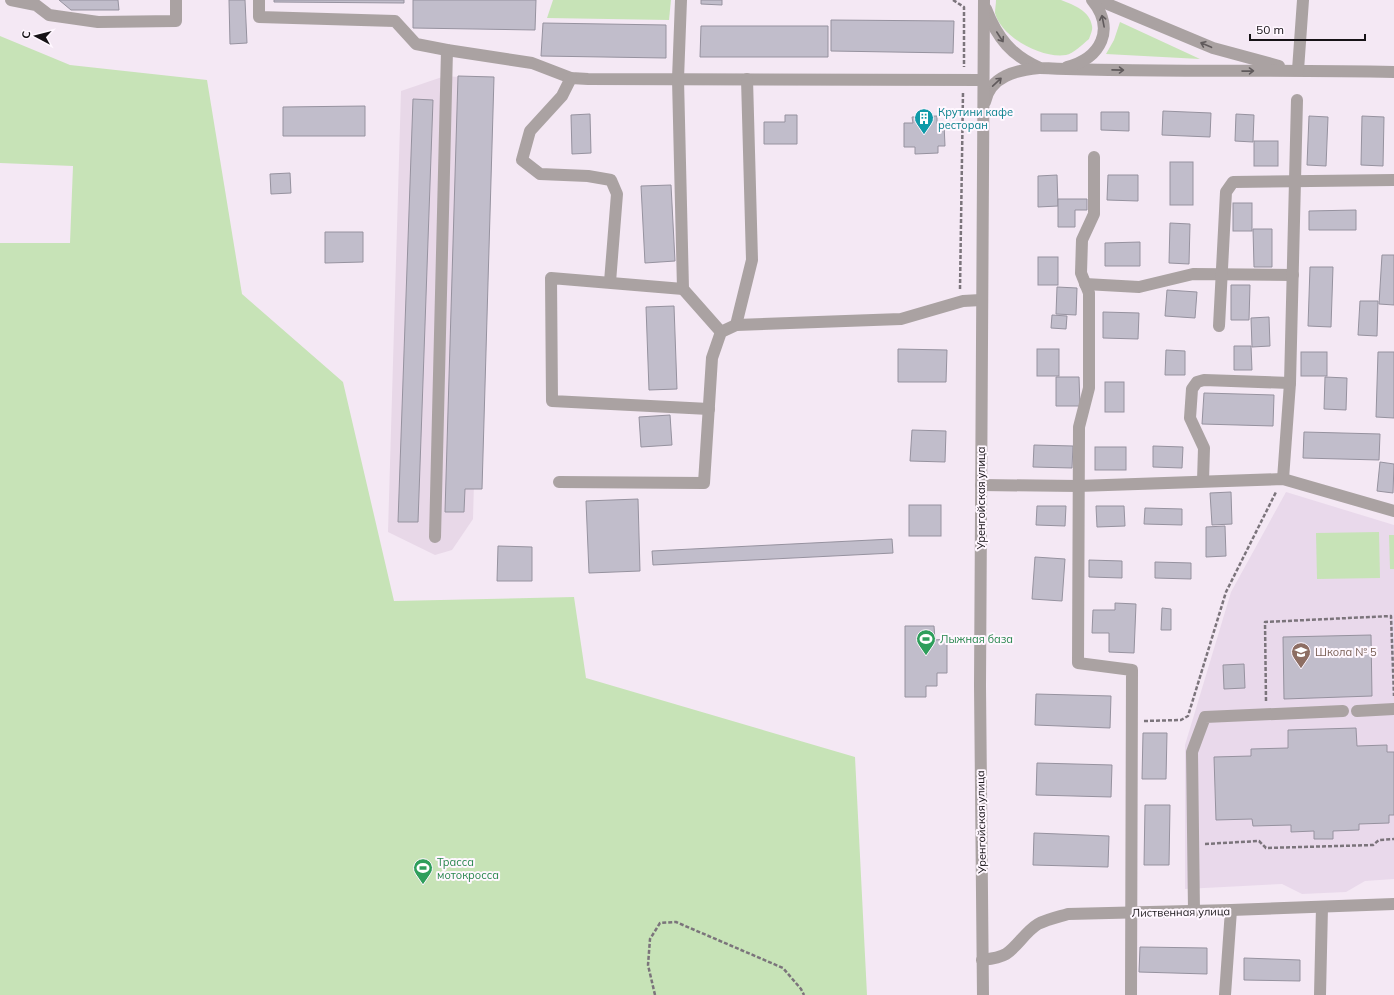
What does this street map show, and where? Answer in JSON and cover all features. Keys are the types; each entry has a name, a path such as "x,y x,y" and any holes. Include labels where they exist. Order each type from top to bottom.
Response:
{"street":[{"path":"10,0 36,3 50,15 98,22 176,21 176,0"},
{"path":"259,0 259,17 395,21 416,44 532,63 571,78 983,80"},
{"path":"681,0 678,79 683,289 721,332"},
{"path":"983,0 992,24 1006,47 1028,63 1046,68 1189,72 1298,70 1394,72"},
{"name":"Уренгойская улица","path":"983,0 980,686 983,995"},
{"path":"982,117 986,96 995,83 1015,71 1068,66 1079,62 1097,49 1104,34 1103,16 1092,0"},
{"path":"1098,0 1121,4 1213,48 1238,56 1298,70"},
{"path":"1298,70 1303,0"},
{"path":"435,537 446,50"},
{"path":"571,78 562,96 530,131 522,160 540,174 588,176 611,180 617,194 610,282"},
{"path":"736,325 752,260 747,80"},
{"path":"1283,479 1290,383 1297,100"},
{"path":"1094,157 1094,214 1082,240 1081,273 1089,293 1089,388 1078,427 1078,663 1132,670 1131,995"},
{"path":"1219,326 1226,192 1233,182 1295,180 1394,180"},
{"path":"1085,284 1140,287 1193,274 1293,275"},
{"path":"683,289 551,278 552,401 709,409"},
{"path":"559,482 704,483 712,358 721,332 736,325 901,319 959,302 981,300"},
{"path":"1203,482 1204,448 1190,418 1192,389 1197,382 1204,380 1290,383"},
{"path":"981,485 1078,486 1283,479 1394,511"},
{"path":"1357,710 1394,709"},
{"path":"1194,911 1192,752 1205,717 1343,711"},
{"name":"Лиственная улица","path":"982,960 996,958 1007,954 1024,935 1038,924 1051,918 1068,914 1394,904"},
{"path":"1320,995 1322,907"},
{"path":"1225,995 1232,910"}],"path":[{"path":"953,0 964,8 964,79 959,302"},
{"path":"1132,721 1181,720 1188,716 1226,592 1283,479"},
{"path":"1266,714 1265,622 1391,616 1394,698"},
{"path":"1193,844 1260,842 1266,848 1372,845 1379,840 1394,839"},
{"path":"654,995 648,965 650,939 660,923 676,922 783,968 801,989 804,995"}],"shaded area":[{"path":"445,76 485,79 473,519 452,550 435,555 388,532 401,91"},
{"name":"Школа № 5","path":"1286,492 1394,525 1394,879 1365,881 1346,892 1302,894 1282,884 1185,889 1185,745 1231,592"}],"green space":[{"path":"553,0 671,0 669,20 547,18"},
{"path":"996,0 1061,0 1076,6 1085,12 1091,21 1092,31 1089,39 1069,54 1046,54 1024,44 1005,30 995,13"},
{"path":"1120,22 1200,59 1106,54 1114,40"},
{"path":"0,36 70,65 207,80 242,294 343,382 394,601 574,597 586,678 855,757 867,995 0,995 0,243 70,243 73,166 0,163"},
{"path":"1379,532 1380,578 1317,579 1316,533"},
{"path":"1389,535 1394,535 1394,569 1390,569"}],"building":[{"path":"59,0 118,0 119,10 71,10"},
{"path":"229,0 245,0 247,43 230,44"},
{"path":"274,0 404,0 404,3 274,2"},
{"path":"413,0 536,0 535,30 413,28"},
{"path":"701,0 722,0 722,5 701,4"},
{"path":"831,20 954,21 953,53 831,51"},
{"path":"543,23 666,25 666,58 541,56"},
{"path":"701,26 828,26 828,57 700,57"},
{"path":"458,76 494,77 482,489 465,489 464,512 445,512"},
{"path":"413,99 433,100 418,522 398,522"},
{"path":"365,106 365,136 283,136 283,107"},
{"path":"1163,111 1211,113 1210,137 1162,135"},
{"path":"1101,112 1129,112 1129,131 1101,130"},
{"path":"590,114 591,153 572,154 571,115"},
{"path":"1041,114 1077,114 1077,131 1041,131"},
{"path":"1236,114 1254,115 1253,142 1235,141"},
{"path":"785,115 797,115 797,144 764,144 764,122 785,122"},
{"name":"Крутини кафе ресторан","path":"937,116 937,124 944,124 945,146 938,146 938,153 915,154 915,147 904,147 904,123 913,123 912,117"},
{"path":"1309,116 1328,117 1326,166 1307,165"},
{"path":"1362,116 1384,117 1383,166 1361,165"},
{"path":"1254,141 1278,141 1278,166 1254,166"},
{"path":"1170,162 1193,162 1193,205 1170,205"},
{"path":"290,173 291,193 271,194 270,174"},
{"path":"1057,175 1058,206 1038,207 1038,176"},
{"path":"1108,175 1138,175 1138,201 1107,200"},
{"path":"671,185 675,261 645,263 641,186"},
{"path":"1058,199 1087,199 1087,210 1075,210 1075,227 1058,227"},
{"path":"1233,203 1252,203 1252,231 1233,231"},
{"path":"1356,210 1356,230 1309,230 1309,211"},
{"path":"1170,223 1190,224 1189,264 1169,263"},
{"path":"1253,229 1272,229 1272,267 1254,267"},
{"path":"325,232 363,232 363,262 325,263"},
{"path":"1140,242 1140,266 1105,266 1105,243"},
{"path":"1382,255 1394,255 1394,305 1379,304"},
{"path":"1038,257 1058,257 1058,285 1038,285"},
{"path":"1310,267 1333,267 1331,327 1308,326"},
{"path":"1231,285 1250,285 1249,320 1231,320"},
{"path":"1057,287 1077,288 1076,315 1056,314"},
{"path":"1167,290 1197,292 1195,318 1165,316"},
{"path":"1360,301 1378,301 1377,336 1358,335"},
{"path":"674,306 677,389 649,390 646,307"},
{"path":"1103,312 1139,313 1138,339 1103,338"},
{"path":"1052,315 1067,316 1066,329 1051,328"},
{"path":"1269,317 1270,346 1252,347 1251,318"},
{"path":"1234,346 1251,346 1252,370 1234,370"},
{"path":"898,349 947,350 946,382 898,382"},
{"path":"1037,349 1059,349 1059,376 1037,376"},
{"path":"1166,350 1185,351 1185,375 1165,375"},
{"path":"1301,352 1327,352 1327,376 1301,376"},
{"path":"1378,352 1394,352 1394,418 1376,417"},
{"path":"1056,377 1079,377 1080,406 1056,406"},
{"path":"1325,377 1347,378 1346,410 1324,409"},
{"path":"1105,382 1124,382 1124,412 1105,412"},
{"path":"1204,393 1274,395 1273,426 1202,424"},
{"path":"670,415 672,445 641,447 639,417"},
{"path":"912,430 946,431 945,462 910,461"},
{"path":"1304,432 1380,434 1379,460 1303,458"},
{"path":"1034,445 1073,446 1072,468 1033,467"},
{"path":"1153,446 1183,447 1182,468 1153,467"},
{"path":"1095,447 1126,447 1126,470 1095,470"},
{"path":"1380,462 1394,464 1393,493 1377,491"},
{"path":"1231,492 1232,524 1212,525 1210,493"},
{"path":"638,499 640,571 589,573 586,501"},
{"path":"909,505 941,505 941,536 909,536"},
{"path":"1037,506 1066,506 1065,526 1036,525"},
{"path":"1096,506 1124,506 1125,526 1097,527"},
{"path":"1145,508 1182,509 1182,525 1144,524"},
{"path":"1225,526 1226,556 1206,557 1206,527"},
{"path":"892,539 893,553 653,565 652,551"},
{"path":"498,546 532,547 532,581 497,581"},
{"path":"1035,557 1065,559 1062,601 1032,599"},
{"path":"1089,560 1122,561 1122,578 1089,577"},
{"path":"1155,562 1191,563 1191,579 1155,578"},
{"path":"1115,603 1136,604 1134,653 1109,652 1109,633 1092,633 1093,610 1115,610"},
{"path":"1162,608 1171,609 1171,630 1161,630"},
{"name":"Лыжная база","path":"905,626 934,626 935,640 947,639 947,673 937,673 937,686 926,686 926,697 905,697"},
{"path":"1371,635 1372,696 1284,699 1283,637"},
{"path":"1244,664 1245,688 1224,689 1223,665"},
{"path":"1036,694 1111,696 1110,728 1035,725"},
{"path":"1356,728 1357,746 1387,745 1387,752 1394,752 1394,815 1389,815 1389,823 1359,824 1359,830 1333,831 1333,839 1314,839 1314,831 1291,832 1291,825 1253,826 1252,819 1216,820 1214,757 1251,756 1251,749 1288,748 1288,730"},
{"path":"1143,733 1167,733 1166,779 1142,779"},
{"path":"1037,763 1112,765 1111,797 1036,795"},
{"path":"1145,805 1170,805 1169,865 1144,865"},
{"path":"1034,833 1109,836 1108,867 1033,865"},
{"path":"1140,947 1207,948 1207,974 1139,972"},
{"path":"1244,958 1300,960 1300,981 1244,980"}],"place":[{"name":"Крутини кафе ресторан","path":"924,135"},
{"name":"Лыжная база","path":"926,656"},
{"name":"Школа № 5","path":"1301,669"},
{"name":"Трасса мотокросса","path":"423,885"}]}
